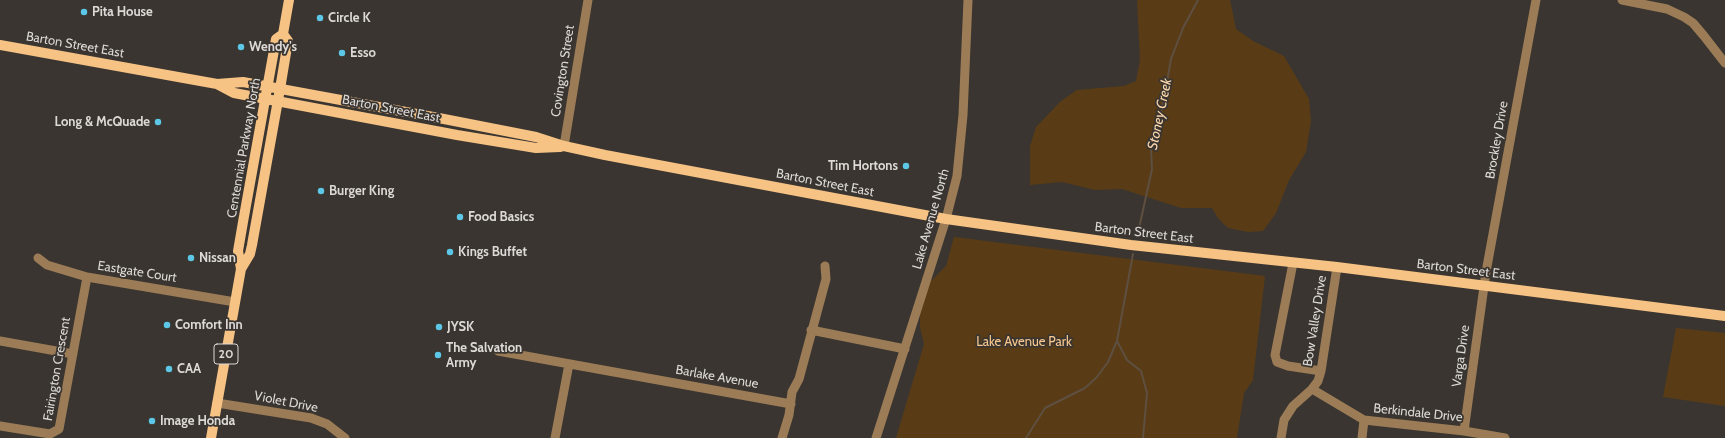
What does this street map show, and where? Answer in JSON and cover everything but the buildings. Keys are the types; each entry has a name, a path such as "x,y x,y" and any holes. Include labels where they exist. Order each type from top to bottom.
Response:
{"main road":[{"name":"Centennial Parkway North","path":"211,438 241,269 238,251 276,39 283,34 289,0"},
{"name":"Centennial Parkway North","path":"241,269 250,254 252,245 280,89 288,41 283,34"},
{"name":"Barton Street East","path":"0,45 217,84 243,82 536,137 564,146 946,219 1131,245 1337,267 1725,316"},
{"name":"Barton Street East","path":"217,84 234,92 277,101 536,148 564,146"},
{"path":"370,118 373,106"}],"street":[{"name":"Covington Street","path":"564,146 588,0"},
{"name":"Lake Avenue North","path":"876,438 946,219 957,176 961,150 968,0"},
{"name":"Brockley Drive","path":"1484,286 1536,0"},
{"path":"1622,0 1667,9 1684,17 1693,23 1725,63"},
{"name":"Eastgate Court","path":"38,258 47,265 87,277 235,302"},
{"path":"1293,263 1275,355 1278,362 1288,366 1321,371"},
{"path":"782,438 791,404 792,392 799,379 826,279 825,266"},
{"name":"Bow Valley Drive","path":"1280,438 1284,420 1293,406 1312,389 1318,381 1321,371 1337,267"},
{"name":"Fairington Crescent","path":"0,426 50,434 58,431 61,423 87,277"},
{"name":"Varga Drive","path":"1464,431 1484,286"},
{"path":"812,330 905,349"},
{"path":"0,341 73,354"},
{"name":"Barlake Avenue","path":"498,351 791,404"},
{"path":"555,438 569,364"},
{"name":"Berkindale Drive","path":"1312,389 1364,420 1464,431 1505,438"},
{"name":"Violet Drive","path":"217,403 311,418 326,424 345,438"},
{"path":"1362,438 1364,420"}],"green space":[{"path":"1137,0 1230,0 1236,29 1253,41 1284,56 1309,99 1311,121 1306,152 1289,180 1276,213 1263,231 1248,232 1228,228 1218,218 1212,208 1181,208 1122,189 1095,190 1062,182 1030,185 1030,146 1036,127 1061,101 1077,90 1124,86 1136,81 1140,60"},
{"name":"Lake Avenue Park","path":"954,237 1265,276 1253,380 1244,393 1237,438 896,438 924,344 920,327 920,305 928,284 946,266"},
{"path":"1676,328 1725,333 1725,406 1663,397"}],"waterway":[{"name":"Stoney Creek","path":"1138,233 1152,169 1151,149 1157,137 1171,59 1183,28 1198,0"},
{"path":"1026,438 1045,408 1085,388 1097,377 1108,362 1117,341 1133,254"},
{"name":"Stoney Creek","path":"1117,341 1127,360 1141,371 1147,393 1143,438"}],"place":[{"name":"Pita House","path":"84,12"},
{"name":"Circle K","path":"320,18"},
{"name":"Wendy's","path":"241,47"},
{"name":"Esso","path":"342,53"},
{"name":"Long & McQuade","path":"158,122"},
{"name":"Tim Hortons","path":"906,166"},
{"name":"Burger King","path":"321,191"},
{"name":"Food Basics","path":"460,217"},
{"name":"Kings Buffet","path":"450,252"},
{"name":"Nissan","path":"191,258"},
{"name":"Comfort Inn","path":"167,325"},
{"name":"JYSK","path":"439,327"},
{"name":"The Salvation Army","path":"438,355"},
{"name":"CAA","path":"169,369"},
{"name":"Image Honda","path":"152,421"}]}
